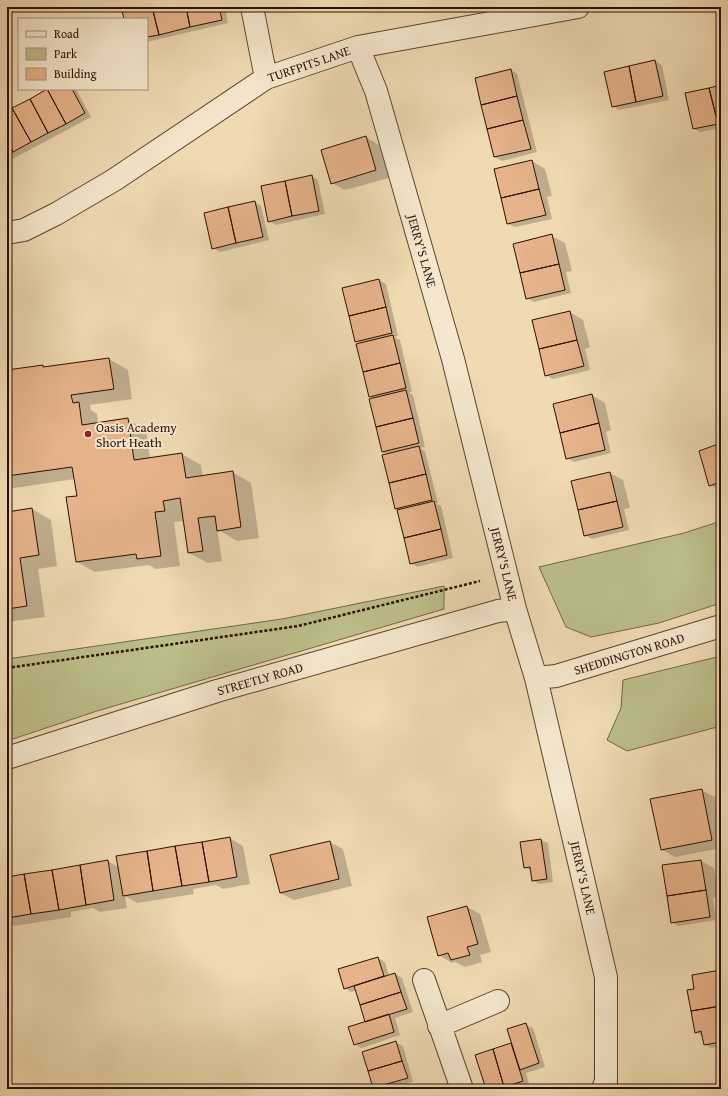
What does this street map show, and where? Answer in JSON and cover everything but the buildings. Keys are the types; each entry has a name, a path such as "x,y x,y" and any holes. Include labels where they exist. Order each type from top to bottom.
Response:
{"street":[{"path":"252,7 266,78"},
{"name":"TURFPITS LANE","path":"7,233 24,230 56,214 114,180 266,78 358,47 578,7"},
{"name":"JERRY'S LANE","path":"358,47 376,91 453,359 515,609 536,678 606,977 606,1081 603,1089"},
{"name":"STREETLY ROAD","path":"7,758 217,691 498,611 515,609"},
{"name":"SHEDDINGTON ROAD","path":"536,678 556,676 721,626"},
{"path":"424,980 462,1089"},
{"path":"439,1026 498,1001"}],"path":[{"path":"7,668 298,626 506,574"}],"green space":[{"path":"721,521 721,603 659,623 591,637 566,627 539,567 684,533"},
{"path":"444,586 444,609 97,711 7,741 7,659 282,619"},
{"path":"721,656 721,726 627,751 607,740 621,708 623,680"}],"place":[{"name":"Oasis Academy Short Heath","path":"88,434"}]}
